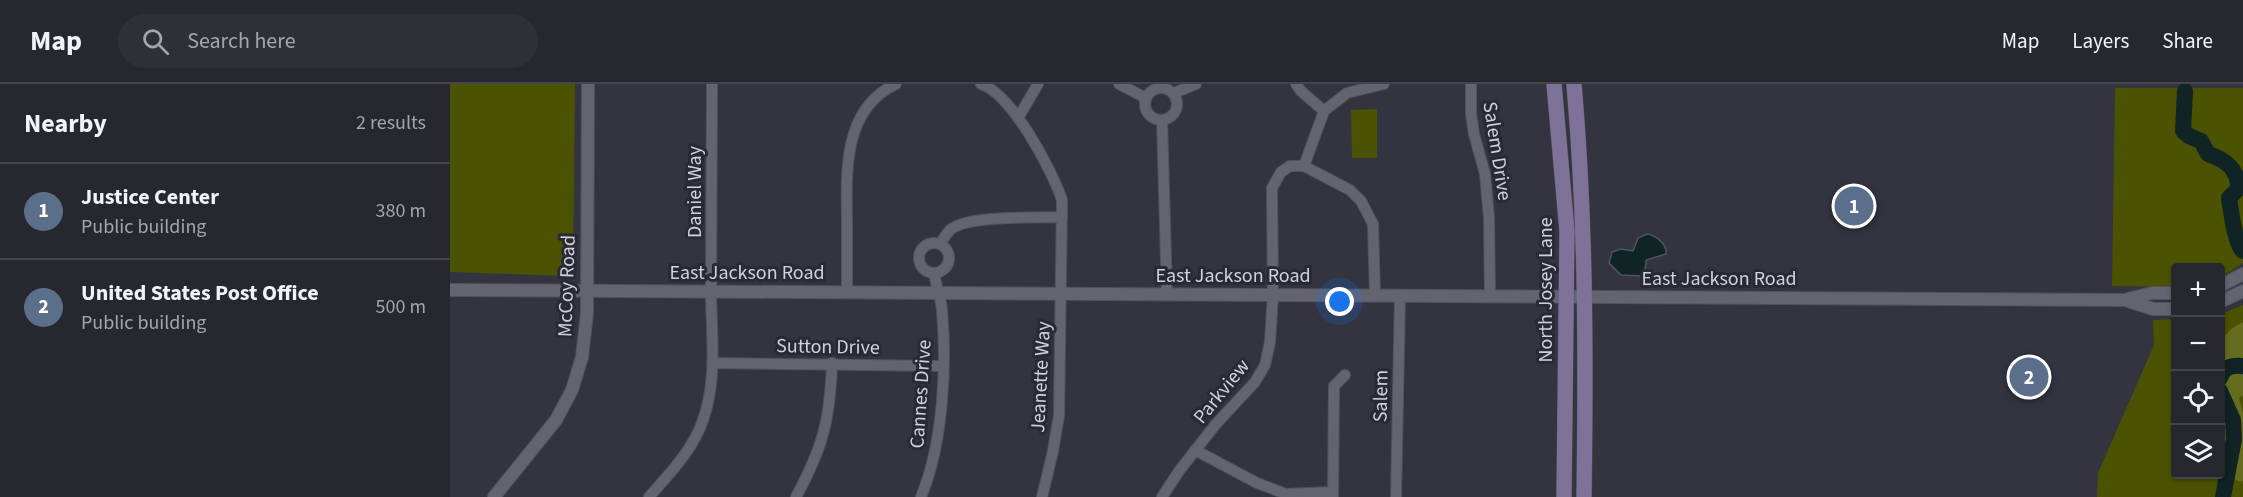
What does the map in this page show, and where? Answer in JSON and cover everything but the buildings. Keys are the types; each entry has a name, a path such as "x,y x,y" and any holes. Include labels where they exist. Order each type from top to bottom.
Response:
{"main road":[{"name":"North Josey Lane","path":"1554,84 1567,231 1564,497"},
{"name":"North Josey Lane","path":"1574,84 1581,165 1585,297 1584,497"},
{"path":"1566,389 1572,396 1573,428 1577,436 1585,441"},
{"path":"1564,443 1570,446 1574,453 1575,492 1579,497"}],"street":[{"name":"McCoy Road","path":"494,497 556,420 572,390 582,357 586,333 588,84"},
{"name":"Daniel Way","path":"648,497 681,460 695,440 708,401 713,363 712,84"},
{"path":"847,292 846,174 850,144 867,105 883,91 896,84"},
{"name":"Jeanette Way","path":"981,84 995,93 1018,118 1055,181 1062,200 1059,415 1042,497"},
{"path":"1018,118 1038,84"},
{"path":"1119,84 1146,98"},
{"path":"1174,93 1196,84"},
{"path":"1296,84 1324,111"},
{"path":"1375,295 1373,224 1368,212 1350,190 1304,166 1324,111 1347,93 1384,84"},
{"name":"Salem Drive","path":"1471,84 1471,114 1485,174 1489,218 1490,296"},
{"path":"1161,87 1174,93 1178,103 1172,116 1162,120 1148,113 1146,98 1152,90 1161,87"},
{"path":"1162,120 1167,294"},
{"name":"Parkview","path":"1162,497 1195,450 1255,382 1265,365 1270,342 1273,295 1272,188 1281,172 1290,166 1304,166"},
{"path":"940,244 950,230 961,224 981,220 1062,217"},
{"path":"940,244 948,250 950,261 944,270 934,273 925,270 919,262 919,257 926,245 940,244"},
{"name":"Cannes Drive","path":"921,497 930,475 938,435 943,366 942,307 934,273"},
{"path":"2225,283 2243,274"},
{"name":"East Jackson Road","path":"450,290 2124,300 2152,293 2171,293"},
{"path":"2225,300 2243,291"},
{"name":"Salem","path":"1396,497 1400,296"},
{"name":"East Jackson Road","path":"2124,300 2154,309 2171,309"},
{"name":"Sutton Drive","path":"713,363 943,366"},
{"path":"796,497 812,467 824,435 830,404 832,363"},
{"path":"1195,450 1257,483 1286,494 1333,495 1334,386 1345,375"}],"green space":[{"path":"450,84 575,84 573,276 450,272"},
{"path":"2115,88 2243,88 2243,263 2225,274 2225,263 2171,263 2171,287 2112,286"},
{"path":"1377,109 1377,158 1352,158 1351,110"},
{"path":"2243,305 2243,497 2097,497 2098,473 2154,345 2153,320 2171,319 2171,479 2225,479 2225,312"},
{"path":"2243,322 2243,395 2239,398 2243,413 2243,480 2241,482 2225,475 2225,336 2231,329"}],"shaded area":[{"path":"1647,234 1661,242 1666,254 1646,260 1642,276 1621,275 1609,263 1612,252 1621,249 1633,251 1638,238"}],"waterway":[{"path":"2185,91 2183,131 2201,141 2208,154 2225,162 2236,176 2238,189 2229,198 2236,235 2243,251"},
{"path":"2233,365 2243,374"},
{"path":"2224,371 2229,367 2243,366"},
{"path":"2223,497 2234,439 2233,420 2225,402"}],"place":[{"name":"Justice Center","path":"1854,206"},
{"name":"United States Post Office","path":"2029,377"}]}
